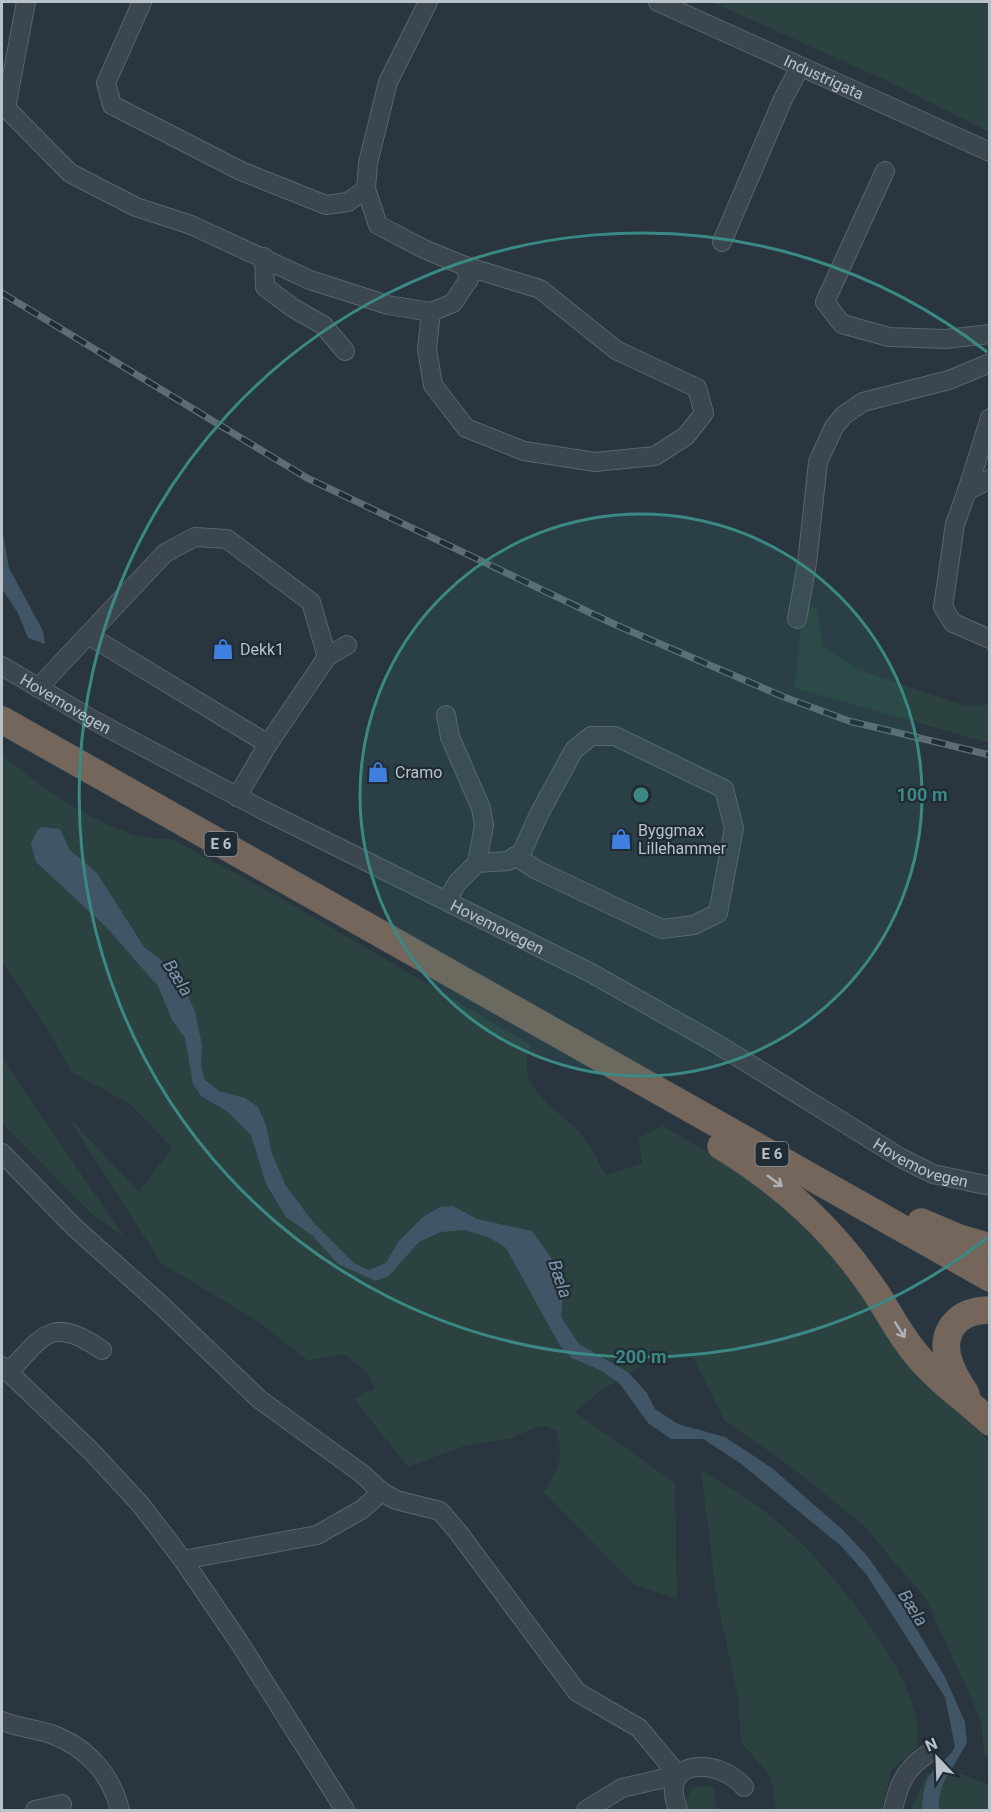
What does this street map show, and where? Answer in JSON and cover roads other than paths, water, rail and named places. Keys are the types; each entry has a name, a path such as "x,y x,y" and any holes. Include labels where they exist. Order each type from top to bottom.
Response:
{"highway":[{"name":"E 6","path":"2,720 990,1278"},
{"path":"338,910 364,916 392,928 926,1225 990,1247"},
{"path":"553,1032 609,1082 689,1126 788,1191 846,1251 914,1352 933,1374 982,1415"},
{"path":"982,1415 954,1376 946,1352 946,1342 950,1331 964,1315 974,1311 990,1310"}],"street":[{"path":"26,2 6,108 70,173 136,207 191,225 310,280 388,305 430,312 453,303 469,279 465,266"},
{"path":"142,2 106,83 112,105 241,171 326,205 348,202 366,189"},
{"path":"428,2 388,82 369,163 366,189 378,225 424,249 465,266 540,289 616,350 697,388 704,413 686,435 655,456 595,462 524,451 466,428 433,385 427,349 430,312"},
{"name":"Industrigata","path":"658,2 990,152"},
{"path":"722,242 783,99 800,67"},
{"path":"885,171 825,302 842,324 889,337 946,339 990,334"},
{"path":"264,257 265,287 292,308 323,326 345,351"},
{"path":"797,619 807,562 818,462 834,427 844,415 863,402 939,383 990,363"},
{"path":"990,418 955,524 943,607 953,623 990,639"},
{"path":"967,491 990,479"},
{"path":"38,688 165,553 195,537 227,539 311,602 327,657"},
{"path":"88,635 268,744"},
{"path":"237,797 268,744 327,657 346,645"},
{"name":"Hovemovegen","path":"2,666 93,720 237,797 591,973 717,1044 901,1158 933,1174 990,1186"},
{"path":"446,715 450,737 481,808 484,825 477,863 457,883 447,901"},
{"path":"477,863 508,861 515,856 522,852 539,814 574,750 591,736 615,736 724,789 734,828 717,913 694,925 662,929 537,870 515,856"},
{"path":"2,1153 74,1227 159,1303 259,1400 361,1473 382,1492 396,1500 440,1511 577,1692 639,1728 678,1775"},
{"path":"102,1350 85,1338 65,1331 45,1334 5,1370 141,1505 183,1560 238,1642 345,1810"},
{"path":"183,1560 317,1535 361,1509 382,1492"},
{"path":"2,1721 52,1734 87,1754 100,1767 109,1782 120,1810"},
{"path":"893,1810 902,1779 913,1764 926,1755"},
{"path":"586,1810 621,1788 678,1775 687,1768 697,1767 733,1776 744,1787"},
{"path":"678,1775 672,1797 678,1810"},
{"path":"35,1810 62,1804"}],"water":[{"path":"2,528 9,568 43,631 45,644 28,638 18,613 2,589"},
{"name":"Bæla","path":"41,827 60,829 70,850 97,873 144,947 179,974 195,1012 202,1045 201,1064 204,1079 219,1091 245,1098 258,1107 266,1125 272,1154 286,1186 314,1223 354,1263 369,1270 386,1263 398,1242 423,1217 440,1207 453,1206 477,1219 532,1231 555,1263 564,1286 561,1317 579,1344 628,1372 647,1393 655,1409 678,1424 725,1437 772,1468 844,1531 868,1557 904,1608 945,1677 965,1722 967,1743 943,1783 939,1810 922,1810 924,1788 928,1778 955,1747 945,1697 866,1574 841,1546 740,1463 703,1439 671,1439 648,1423 619,1383 602,1371 572,1358 560,1346 506,1248 490,1238 465,1230 441,1232 419,1242 389,1276 376,1281 338,1264 313,1236 286,1217 266,1184 251,1135 228,1112 201,1096 193,1084 185,1038 172,1020 158,986 107,928 36,862 31,844"}],"railway":[{"path":"2,293 307,478 616,625 784,697 849,721 990,755"}],"place":[{"name":"Dekk1","path":"223,649"},
{"name":"Cramo","path":"378,772"},
{"name":"Byggmax Lillehammer","path":"621,839"}]}
